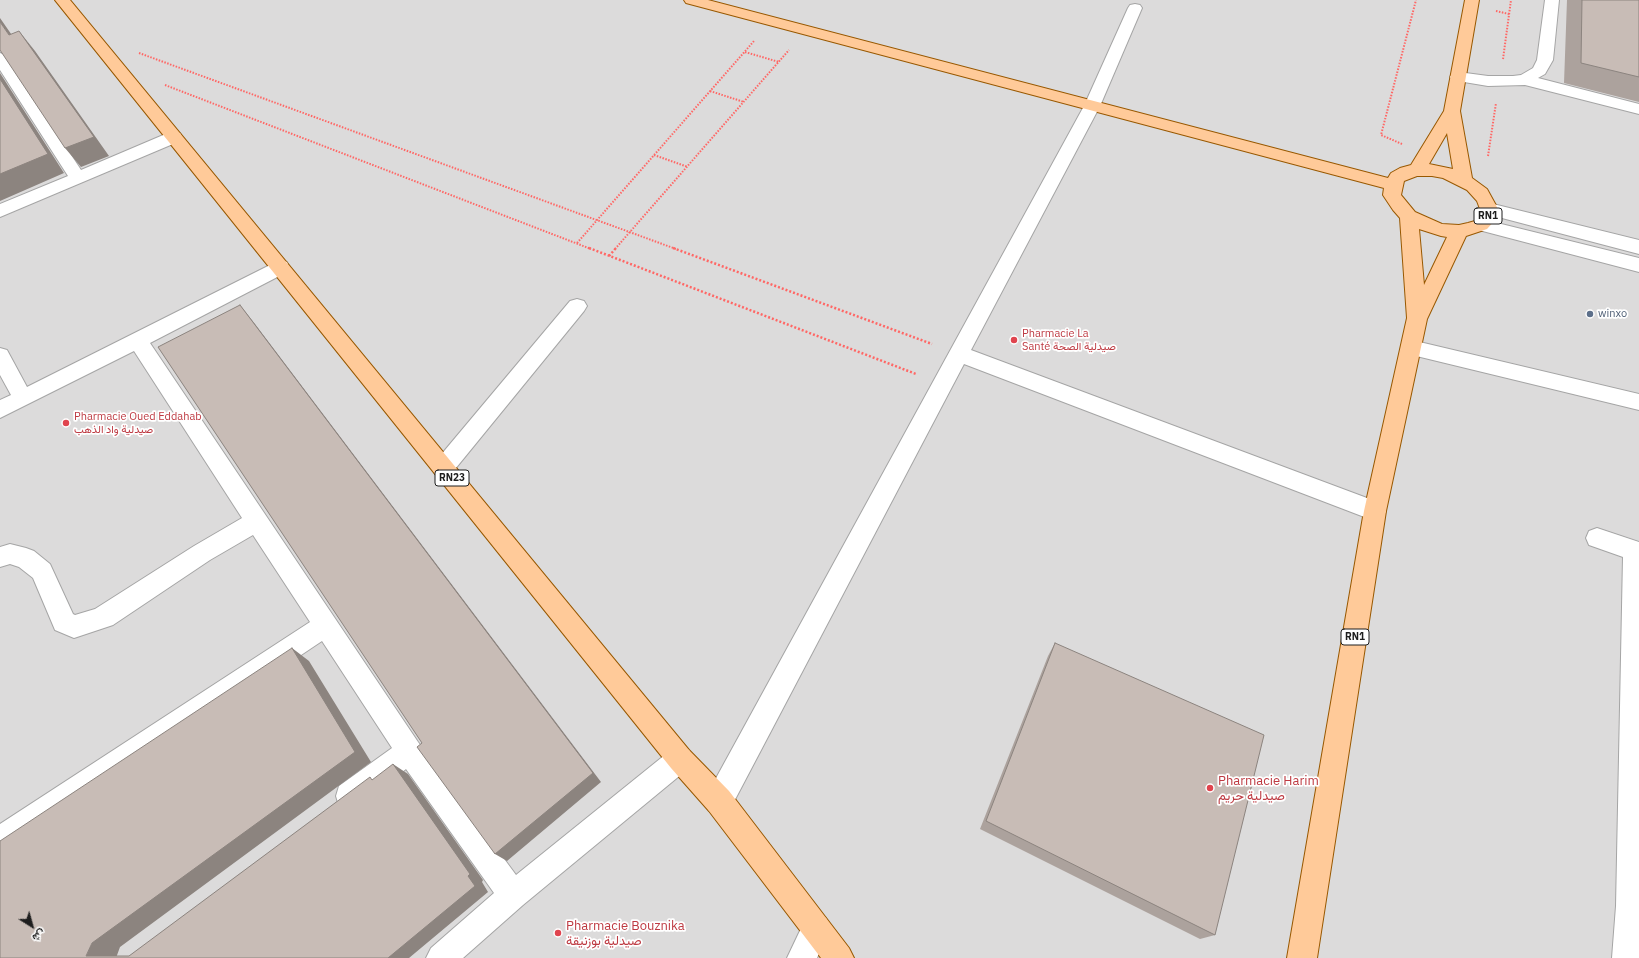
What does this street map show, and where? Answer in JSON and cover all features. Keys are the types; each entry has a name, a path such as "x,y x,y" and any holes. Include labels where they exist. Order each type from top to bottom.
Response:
{"main road":[{"name":"RN23","path":"62,0 680,759 719,801 839,958"},
{"path":"691,0 1393,185"},
{"path":"1462,179 1452,111 1472,0"},
{"path":"1417,170 1452,111"},
{"name":"RN1","path":"1417,170 1432,170 1448,173 1462,179 1481,193 1485,217 1472,229 1459,231 1442,230 1424,224 1409,216 1398,206 1392,195 1393,185 1397,177 1406,172 1417,170"},
{"name":"RN1","path":"1409,216 1417,319"},
{"name":"RN1","path":"1302,958 1375,511 1410,348 1417,319 1459,231"}],"street":[{"path":"1524,80 1539,71 1545,60 1552,0"},
{"path":"719,801 1092,106 1135,8"},
{"path":"0,58 78,178"},
{"path":"1458,77 1488,81 1524,80 1639,109"},
{"path":"0,211 174,137"},
{"path":"1485,217 1639,247"},
{"path":"1485,217 1639,265"},
{"path":"0,410 138,341 280,267"},
{"path":"443,468 577,306"},
{"path":"138,341 409,751 513,895"},
{"path":"1410,348 1639,402"},
{"path":"959,354 1375,511"},
{"path":"0,356 23,398"},
{"path":"0,557 10,554 26,558 42,571 64,622 74,627 89,623 104,616 202,553 256,521"},
{"path":"1597,538 1637,551 1634,908 1627,958"},
{"path":"0,840 326,625"},
{"path":"327,812 409,751"},
{"path":"440,958 513,895 680,759"},
{"path":"802,958 816,928"}],"path":[{"path":"1416,0 1381,135 1427,153"},
{"path":"577,243 771,21"},
{"path":"609,256 806,30"},
{"path":"136,52 959,354"},
{"path":"745,52 779,62"},
{"path":"162,84 943,384"},
{"path":"710,91 744,102"},
{"path":"654,155 688,167"}],"shaded area":[{"path":"0,0 1639,0 1639,958 0,958"}],"building":[{"path":"1582,0 1639,0 1639,77 1581,63"},
{"path":"0,22 9,35 19,31 94,137 65,148 0,50"},
{"path":"0,79 48,154 0,174"},
{"path":"240,305 593,773 495,854 417,747 422,743 158,347"},
{"path":"1055,643 1264,735 1215,935 986,821"},
{"path":"292,648 355,752 92,943 86,956 129,956 370,777 372,780 393,764 470,874 468,876 475,886 388,958 0,958 0,841"}],"place":[{"name":"winxo","path":"1590,314"},
{"name":"Pharmacie La Santé صيدلية الصحة","path":"1014,340"},
{"name":"Pharmacie Oued Eddahab صيدلية واد الذهب","path":"66,423"},
{"name":"Pharmacie Harim صيدلية حريم","path":"1210,788"},
{"name":"Pharmacie Bouznika صيدلية بوزنيقة","path":"558,933"}]}
